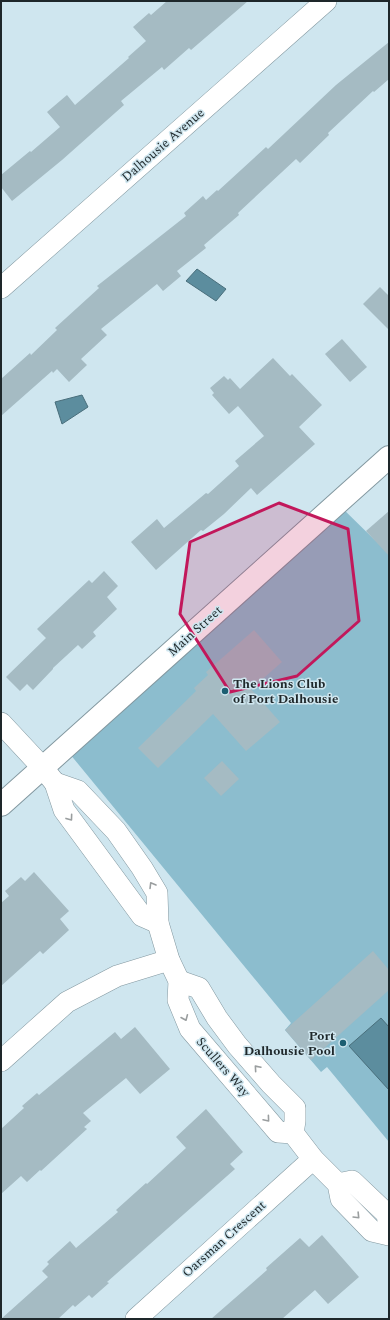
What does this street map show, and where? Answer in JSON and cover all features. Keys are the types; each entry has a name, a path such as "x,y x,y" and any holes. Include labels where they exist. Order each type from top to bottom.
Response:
{"main road":[{"name":"Main Street","path":"1,805 49,775 389,457"}],"street":[{"name":"Dalhousie Avenue","path":"1,288 326,1"},
{"path":"1,723 49,775 64,810 142,916 158,923"},
{"name":"Scullers Way","path":"49,775 78,791 116,831 142,868 157,893 158,923 169,960 179,981 178,1000 190,1029 278,1132 293,1133 295,1108 271,1084 237,1045 217,1018 198,988 179,981"},
{"path":"1,1061 67,1002 117,976 169,960"},
{"path":"293,1133 312,1159 338,1184 341,1199 372,1231 389,1235"},
{"name":"Oarsman Crescent","path":"136,1319 312,1159"},
{"path":"338,1184 352,1181 387,1214 389,1228"}],"highlighted area":[{"path":"279,503 348,529 359,621 297,676 230,692 180,614 190,542"}],"shaded area":[{"path":"197,269 226,289 216,301 186,281"},
{"path":"82,395 88,407 62,424 55,402"},
{"path":"336,502 389,554 389,1142 327,1067 321,1072 285,1030 291,1023 65,748"},
{"path":"381,1018 389,1027 389,1090 349,1046"}],"building":[{"path":"167,1 248,1 191,50 189,48 164,70 162,67 121,101 124,105 62,160 12,201 1,187 1,175 60,127 47,112 67,95 75,105 129,58 128,57 146,41 133,27 149,13 151,15"},
{"path":"389,42 389,79 374,92 373,91 328,133 329,135 300,163 296,159 238,213 239,215 204,245 206,248 177,271 181,276 163,291 157,284 101,329 107,335 81,359 87,365 69,382 57,369 53,373 52,371 1,416 1,379 30,353 31,355 57,330 55,328 99,288 97,286 186,216 184,213 203,196 206,200 217,190 218,191 266,147 268,149 336,85"},
{"path":"380,287 389,296 389,330 363,304"},
{"path":"342,339 367,367 350,382 325,354"},
{"path":"273,358 290,376 292,374 322,405 299,427 315,444 257,495 251,488 224,514 203,531 201,530 156,570 131,542 157,519 164,528 206,493 208,494 239,466 235,461 264,436 238,406 229,414 212,395 214,393 210,388 224,376 228,380 230,378 240,389"},
{"path":"389,511 389,556 366,531"},
{"path":"104,571 118,586 107,597 117,609 93,632 96,636 82,649 78,645 53,668 33,690 27,684 20,691 6,677 46,638 37,629 89,580 92,583"},
{"name":"The Lions Club of Port Dalhousie","path":"254,630 282,662 251,689 280,722 246,751 213,714 158,768 138,748 196,691 194,688 208,675 206,672"},
{"path":"222,761 239,779 221,796 204,778"},
{"path":"34,872 69,911 60,919 69,930 43,954 40,951 1,986 1,903 9,896 5,891 21,877 25,881"},
{"path":"373,951 389,970 389,990 311,1060 285,1030"},
{"path":"135,1027 170,1069 140,1094 126,1078 83,1113 91,1121 84,1127 87,1129 27,1182 21,1176 1,1194 1,1129 24,1108 22,1106 37,1093 39,1095 115,1032 121,1039"},
{"path":"206,1109 243,1152 230,1164 235,1169 107,1282 109,1283 92,1298 89,1295 75,1307 73,1305 58,1319 1,1319 48,1277 42,1271 49,1264 47,1262 70,1241 76,1248 118,1212 116,1210 186,1148 176,1137"},
{"path":"322,1235 359,1277 328,1304 315,1290 282,1319 211,1319 267,1270 266,1268 300,1238 309,1247"}],"place":[{"name":"The Lions Club of Port Dalhousie","path":"225,691"},
{"name":"Port Dalhousie Pool","path":"343,1043"}]}
